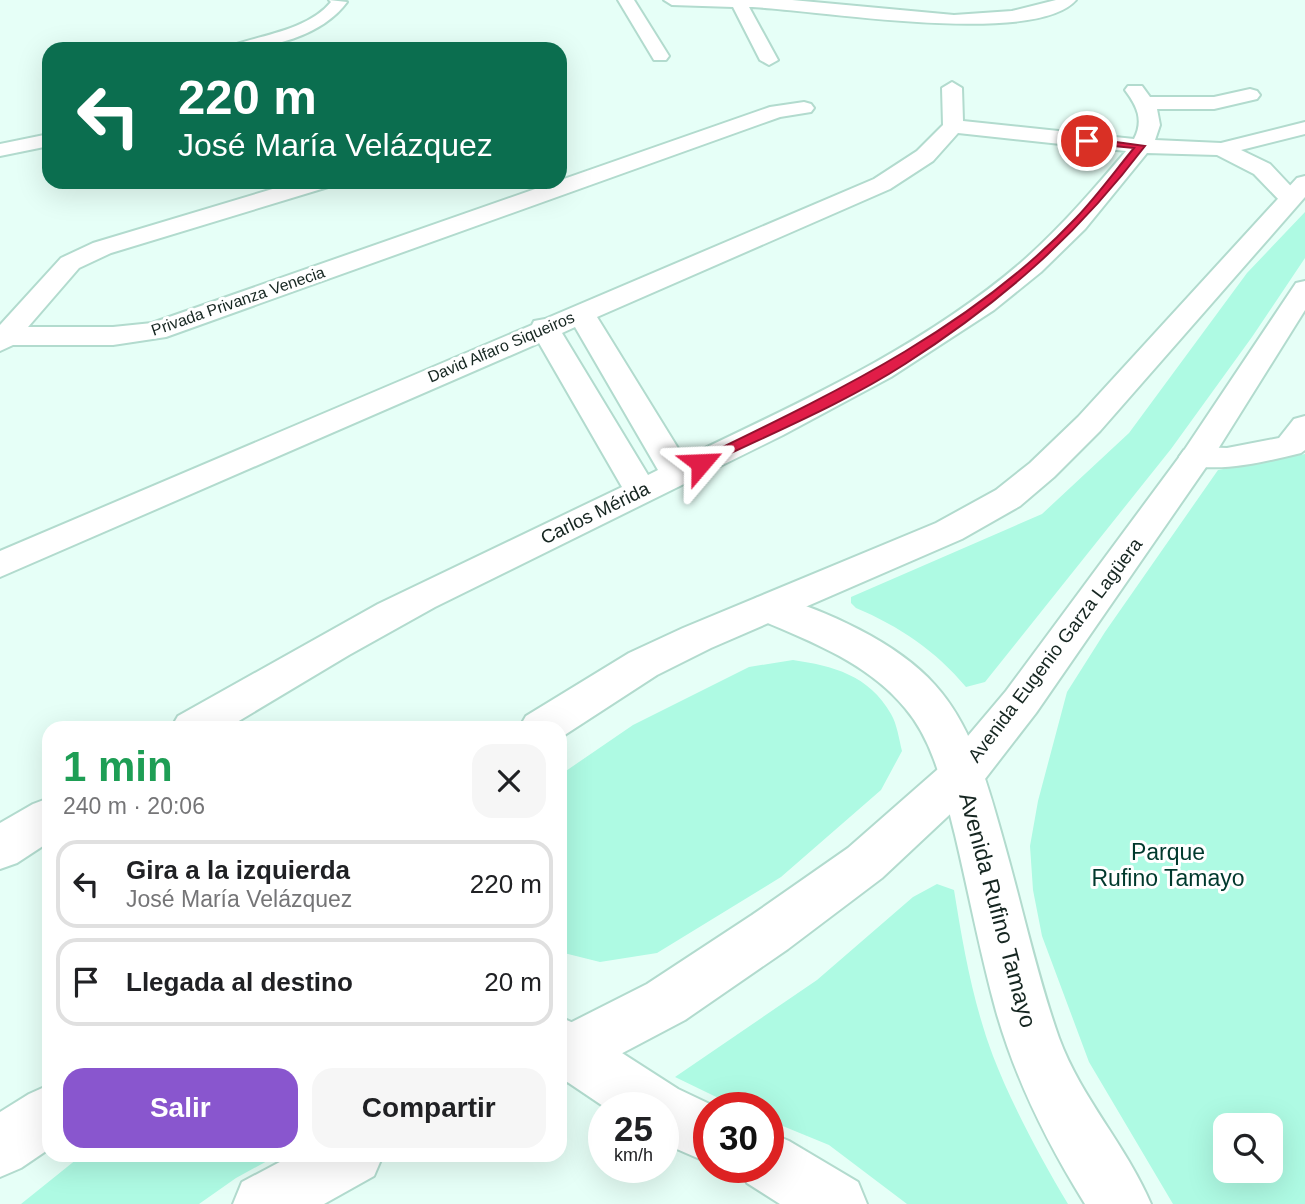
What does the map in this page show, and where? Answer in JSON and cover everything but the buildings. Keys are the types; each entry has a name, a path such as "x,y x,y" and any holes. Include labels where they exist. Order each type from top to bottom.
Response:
{"street":[{"path":"258,42 321,19 334,11 337,0"},
{"path":"626,0 660,56"},
{"path":"672,0 784,4 906,19 963,22 1027,14 1057,6 1068,0"},
{"path":"739,3 769,60"},
{"path":"952,88 953,126 1140,146 1221,149 1305,128"},
{"path":"1140,146 1151,123 1141,97 1221,102 1250,95"},
{"name":"Privada Privanza Venecia","path":"567,185 777,111 804,108"},
{"name":"David Alfaro Siqueiros","path":"0,565 544,327 882,184 925,156 953,126"},
{"path":"0,150 42,141"},
{"name":"Carlos Mérida","path":"205,721 344,639 843,394 946,332 996,296 1062,237 1105,192 1140,146"},
{"path":"552,721 643,664 697,638 948,531 1008,498 1042,470 1089,424 1298,191 1221,149"},
{"name":"Privada Privanza Venecia","path":"3,339 63,270 80,257 297,189"},
{"name":"Privada Privanza Venecia","path":"3,339 113,336 156,331 557,189"},
{"name":"Avenida Eugenio Garza Lagüera","path":"567,1051 666,1002 770,932 865,863 961,775 1021,702 1196,457 1305,289"},
{"path":"581,313 677,474"},
{"path":"544,327 641,491"},
{"path":"1196,457 1227,458 1289,446 1297,440 1305,426"},
{"name":"Avenida Rufino Tamayo","path":"770,608 838,638 877,660 906,682 933,714 961,775 1042,1067 1076,1136 1120,1204"},
{"path":"0,848 42,822"},
{"path":"567,1054 630,1092"},
{"path":"0,1147 42,1119"},
{"path":"264,1204 340,1162"},
{"path":"784,1172 836,1204"}],"green space":[{"path":"1305,212 1305,258 1252,337 1171,449 985,682 966,687 942,662 916,641 851,603 851,597 1042,514 1129,433 1247,273"},
{"name":"Parque Rufino Tamayo","path":"1305,454 1305,1204 1173,1204 1089,1062 1042,936 1033,890 1030,846 1038,801 1067,692 1105,632 1218,470"},
{"path":"793,660 822,665 861,681 872,690 895,722 902,751 881,790 781,877 657,953 600,962 567,954 567,770 633,725 749,667"},
{"path":"937,884 954,890 974,995 993,1056 1028,1132 1068,1204 907,1204 829,1145 784,1127 784,1092 706,1092 675,1077 817,980 913,897"},
{"path":"73,1162 265,1162 236,1178 199,1204 21,1204"}],"route":[{"path":"701,463 843,394 900,362 996,296 1079,220 1105,192 1140,146 1087,141"}]}
